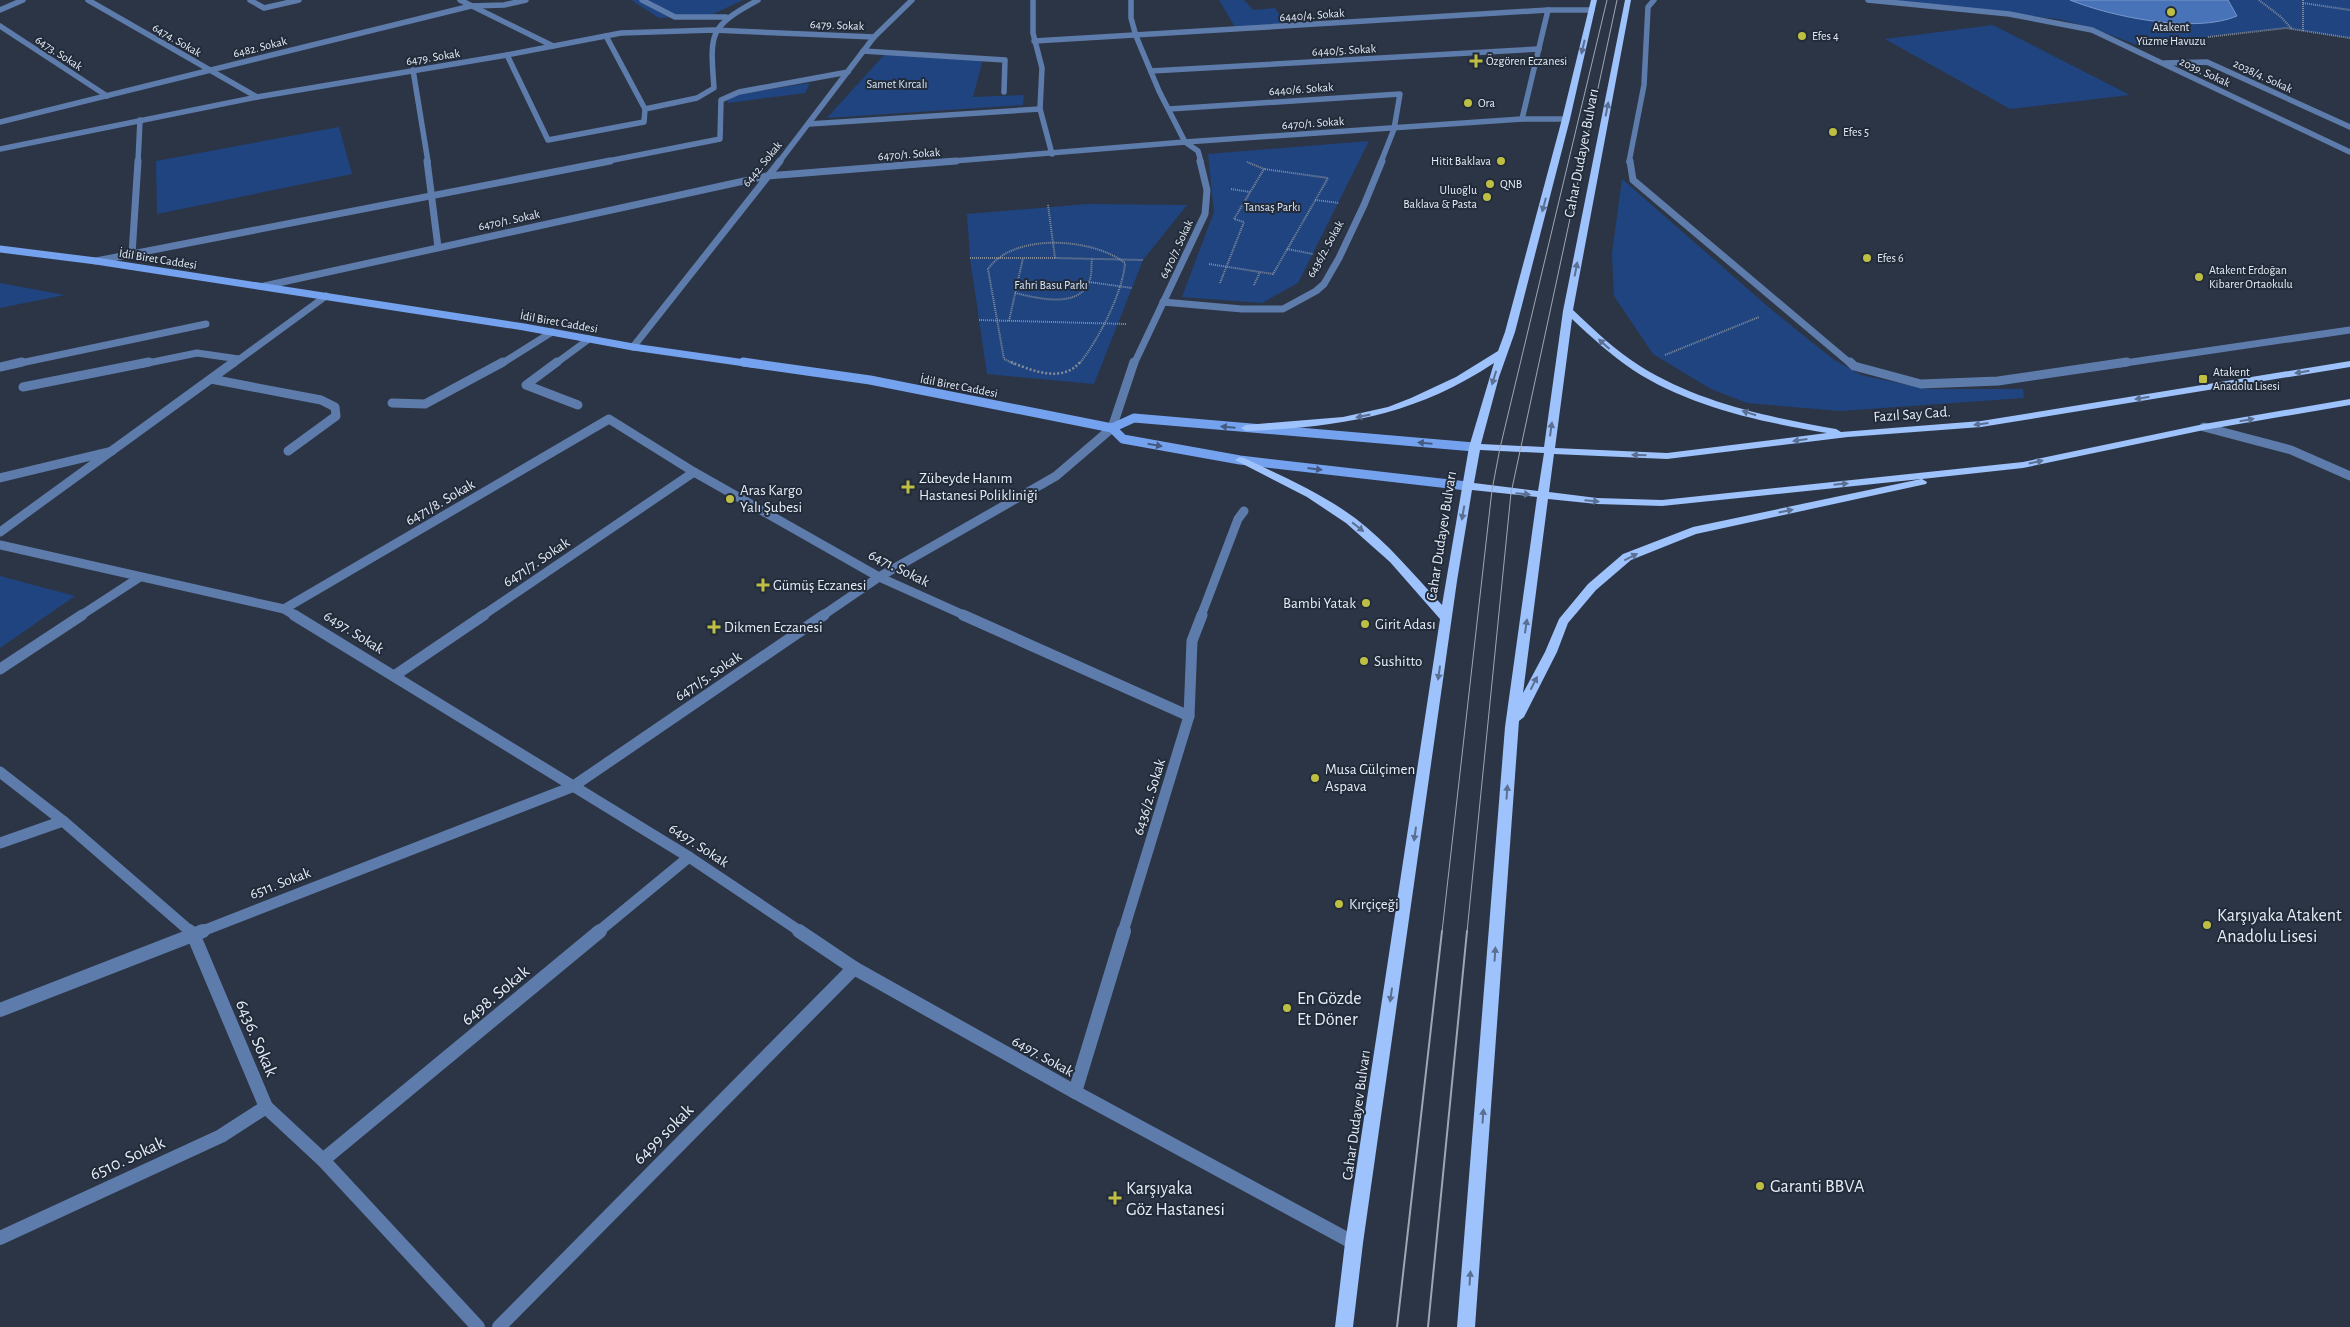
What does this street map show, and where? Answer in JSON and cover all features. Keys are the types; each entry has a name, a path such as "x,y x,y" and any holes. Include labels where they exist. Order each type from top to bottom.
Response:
{"main road":[{"name":"Cahar Dudayev Bulvarı","path":"1344,1327 1354,1243 1446,618 1474,447 1510,332 1566,119 1594,0"},
{"name":"Cahar Dudayev Bulvarı","path":"1466,1327 1512,727 1568,311 1628,0"},
{"path":"1568,311 1610,349 1639,370 1669,386 1773,421 1848,434"},
{"path":"1246,428 1320,424 1399,407 1445,388 1478,370 1502,353"},
{"name":"Fazıl Say Cad.","path":"1474,447 1548,452 1667,456 1848,434 1981,424 2350,364"},
{"path":"1467,486 1597,501 1662,503 2024,465 2204,427 2350,402"},
{"path":"1240,460 1295,485 1336,510 1366,534 1446,618"},
{"path":"1512,727 1551,652 1563,622 1592,587 1627,558 1693,531 1988,468"}],"street":[{"path":"0,10 23,0"},
{"name":"6474. Sokak","path":"88,0 256,97"},
{"path":"250,0 264,8 299,0"},
{"path":"460,0 553,46"},
{"name":"6482. Sokak","path":"0,122 471,6 504,5 526,0"},
{"path":"642,0 675,17 726,17"},
{"path":"645,109 697,98 714,88 712,47 714,30 726,17 758,0"},
{"name":"6442. Sokak","path":"633,347 810,124 874,37 912,0"},
{"path":"1033,0 1031,19 1034,41 1042,68 1040,109 1052,154"},
{"path":"1131,0 1131,18 1136,36 1158,91 1185,142 1198,151"},
{"path":"1654,0 1648,7 1644,85 1629,164 1633,180 1854,366 1921,384 1998,381 2350,330"},
{"name":"2039. Sokak","path":"1868,0 2059,22 2092,30 2350,152"},
{"path":"1522,119 1548,10"},
{"name":"6440/4. Sokak","path":"1034,41 1548,10 1592,10"},
{"name":"6473. Sokak","path":"0,26 107,96"},
{"name":"6479. Sokak","path":"0,149 256,97 506,55 621,33 714,30 874,37"},
{"path":"506,55 548,140 644,122 645,109 606,36"},
{"name":"6440/5. Sokak","path":"1151,71 1539,49"},
{"path":"863,51 1005,60 1004,92"},
{"name":"2038/4. Sokak","path":"2163,63 2207,62 2350,127"},
{"path":"414,70 433,195 438,247"},
{"path":"96,261 720,139 721,100 739,92 848,72"},
{"name":"6440/6. Sokak","path":"1169,109 1400,94 1394,128"},
{"path":"810,124 1040,109"},
{"name":"6470/1. Sokak","path":"264,286 767,176 1185,142 1522,119 1566,119"},
{"path":"132,254 140,120"},
{"name":"6436/2. Sokak","path":"1163,302 1242,309 1283,309 1316,291 1324,284 1339,258 1364,205 1394,128"},
{"name":"6470/7. Sokak","path":"1112,428 1137,355 1205,214 1207,190 1198,151"},
{"name":"İdil Biret Caddesi","path":"0,249 264,286 552,332 633,347 870,380 1112,428"},
{"path":"0,532 326,296"},
{"path":"0,367 206,324"},
{"path":"392,403 425,404 502,363 552,332"},
{"path":"578,405 526,385 589,339"},
{"path":"24,386 197,353 239,359"},
{"path":"211,379 321,400 335,407 336,416 288,451"},
{"path":"1467,486 1240,460 1123,440 1112,428 1134,418 1474,447"},
{"name":"6471. Sokak","path":"609,419 694,472 879,577 1189,716"},
{"name":"6471/8. Sokak","path":"284,609 609,419"},
{"path":"2204,427 2290,450 2350,476"},
{"name":"6471/5. Sokak","path":"572,787 879,577 1056,476 1112,428"},
{"path":"0,478 112,451"},
{"name":"6471/7. Sokak","path":"394,676 694,472"},
{"name":"6436/2. Sokak","path":"1075,1092 1189,716 1192,641 1238,519 1244,511"},
{"name":"6497. Sokak","path":"0,545 284,609 689,857 854,968 1075,1092 1354,1243"},
{"path":"0,669 140,576"},
{"name":"6436. Sokak","path":"0,772 63,821 193,934 266,1107 323,1160 478,1327"},
{"name":"6511. Sokak","path":"0,1010 572,787"},
{"path":"0,843 63,821"},
{"name":"6498. Sokak","path":"323,1160 689,857"},
{"name":"6499 sokak","path":"499,1327 854,968"},
{"name":"6510. Sokak","path":"0,1238 221,1136 266,1107"}],"path":[{"path":"2259,0 2281,17 2292,29"},
{"path":"2303,31 2303,1 2350,10"},
{"path":"2203,37 2292,29 2350,38"},
{"path":"1184,260 1273,274 1328,178 1264,169 1224,153 1198,151"},
{"path":"1212,305 1244,222 1234,219 1264,169"},
{"path":"1048,205 1055,258"},
{"path":"1052,243 1094,246 1113,253 1126,263 1120,286 1082,362 1068,372 1033,370 1004,359 988,269 990,264 998,258 1027,246 1052,243"},
{"path":"970,258 1143,260"},
{"path":"1009,321 1023,258"},
{"path":"1015,293 1049,300 1069,298 1081,291 1089,282 1092,259"},
{"path":"1089,282 1132,288"},
{"path":"1660,357 1765,315"},
{"path":"979,320 1103,322 1152,326"}],"green space":[{"path":"631,0 743,0 711,15 659,18"},
{"path":"1219,0 1244,0 1253,10 1275,8 1286,25 1235,27"},
{"path":"1879,0 2350,0 2350,38 2285,28 2137,45 2095,29 2058,19"},
{"path":"1993,25 2130,95 2010,109 1885,39"},
{"name":"Samet Kırcalı","path":"884,55 983,59 973,97 1024,95 1023,105 827,118"},
{"path":"810,83 805,93 728,103 727,100 740,94"},
{"path":"339,127 352,174 157,214 156,161"},
{"name":"Tansaş Parkı","path":"1369,141 1298,283 1262,303 1182,297 1214,212 1208,154"},
{"path":"1622,179 1773,311 1833,359 1861,375 1926,389 2023,389 2024,398 1840,411 1747,403 1711,389 1653,354 1614,296 1612,253"},
{"name":"Fahri Basu Parkı","path":"1087,204 1187,205 1143,260 1094,384 987,374 970,258 967,214"},
{"path":"0,283 65,295 0,308"},
{"path":"0,576 75,596 0,648"}],"shaded area":[{"name":"Atakent Yüzme Havuzu","path":"2070,0 2228,0 2237,16 2219,21 2199,23 2154,21 2108,12"}],"tram line":[{"path":"1442,932 1492,490 1500,448 1607,0"},
{"path":"1467,932 1511,493 1617,0"},
{"path":"1397,1327 1442,931"},
{"path":"1428,1327 1467,931"}],"place":[{"name":"Atakent Yüzme Havuzu","path":"2171,12"},
{"name":"Efes 4","path":"1802,36"},
{"name":"Özgören Eczanesi","path":"1476,61"},
{"name":"Ora","path":"1468,103"},
{"name":"Efes 5","path":"1833,132"},
{"name":"Hitit Baklava","path":"1501,161"},
{"name":"QNB","path":"1490,184"},
{"name":"Uluoğlu Baklava & Pasta","path":"1487,197"},
{"name":"Efes 6","path":"1867,258"},
{"name":"Atakent Erdoğan Kibarer Ortaokulu","path":"2199,277"},
{"name":"Atakent Anadolu Lisesi","path":"2203,379"},
{"name":"Zübeyde Hanım Hastanesi Polikliniği","path":"908,487"},
{"name":"Aras Kargo Yalı Şubesi","path":"730,499"},
{"name":"Gümüş Eczanesi","path":"763,585"},
{"name":"Bambi Yatak","path":"1366,603"},
{"name":"Girit Adası","path":"1365,624"},
{"name":"Dikmen Eczanesi","path":"714,627"},
{"name":"Sushitto","path":"1364,661"},
{"name":"Musa Gülçimen Aspava","path":"1315,778"},
{"name":"Kırçiçeği","path":"1339,904"},
{"name":"Karşıyaka Atakent Anadolu Lisesi","path":"2207,925"},
{"name":"En Gözde Et Döner","path":"1287,1008"},
{"name":"Garanti BBVA","path":"1760,1186"},
{"name":"Karşıyaka Göz Hastanesi","path":"1115,1198"}]}
